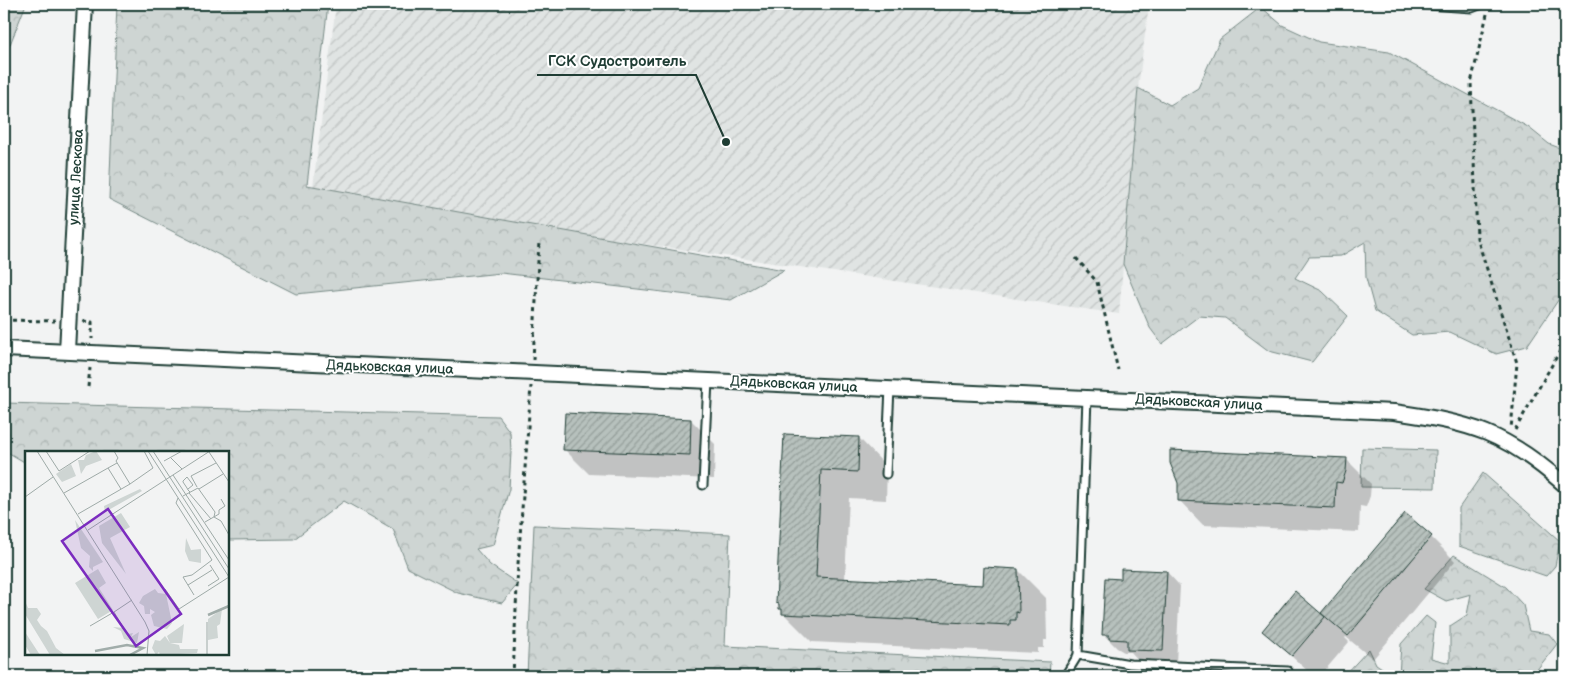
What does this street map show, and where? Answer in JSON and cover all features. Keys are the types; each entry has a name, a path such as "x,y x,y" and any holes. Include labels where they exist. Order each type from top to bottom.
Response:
{"street":[{"name":"улица Лескова","path":"67,351 85,4"},
{"name":"Дядьковская улица","path":"4,349 1394,412 1438,418 1476,428 1509,442 1543,466 1565,485"}],"lane":[{"path":"1412,4 1472,8 1482,4"},
{"path":"703,486 708,380"},
{"path":"886,474 890,388"},
{"path":"1065,676 1078,655 1087,397"},
{"path":"1078,655 1130,664 1288,671"}],"path":[{"path":"1488,12 1471,83 1478,238 1518,363 1515,404 1509,442"},
{"path":"513,676 518,564 532,372 539,241"},
{"path":"1076,258 1098,282 1118,370"},
{"path":"4,320 92,322"},
{"path":"1509,442 1565,342"}],"shaded area":[{"path":"336,4 1149,4 1138,88 1119,314 312,195"}],"green space":[{"path":"4,4 26,4 9,47 4,45"},
{"path":"117,4 328,4 307,185 784,270 731,300 501,273 296,294 109,199"},
{"path":"1261,7 1282,25 1319,42 1389,52 1528,127 1549,144 1565,150 1565,290 1527,346 1496,354 1450,332 1412,335 1375,311 1366,278 1365,242 1341,256 1309,257 1295,278 1322,291 1348,316 1312,362 1269,351 1225,318 1199,316 1162,344 1150,328 1123,264 1138,88 1170,105 1198,88 1220,39"},
{"path":"4,403 498,416 510,432 509,489 493,545 476,549 490,565 518,584 502,603 458,593 408,568 393,529 344,501 294,539 229,540 229,451 25,451 25,462 4,450"},
{"path":"1362,448 1436,450 1435,488 1361,487"},
{"path":"1483,473 1560,541 1555,566 1546,576 1459,546 1459,508"},
{"path":"534,525 730,534 725,646 1050,662 1049,676 527,676"},
{"path":"1454,555 1506,587 1523,605 1529,631 1549,634 1557,644 1532,676 1399,676 1401,644 1426,616 1435,623 1431,658 1450,663 1450,626 1467,615 1471,594 1446,601 1424,589"},
{"path":"1369,649 1376,664 1394,676 1344,676"}],"building":[{"path":"565,413 691,419 690,455 563,450"},
{"path":"784,434 859,437 858,472 821,470 816,577 983,585 984,567 1018,569 1019,613 1016,612 1016,620 1010,620 1010,625 782,614 782,609 779,609 779,604 776,603"},
{"path":"1170,450 1347,458 1346,471 1342,483 1336,482 1335,508 1178,501 1178,483 1170,463"},
{"path":"1405,513 1432,536 1348,636 1321,613"},
{"path":"1121,569 1167,571 1163,651 1127,650 1127,640 1109,639 1109,635 1102,635 1105,578 1121,579"},
{"path":"1295,591 1325,617 1292,656 1262,631"}],"place":[{"name":"ГСК Судостроитель","path":"726,142"}]}
